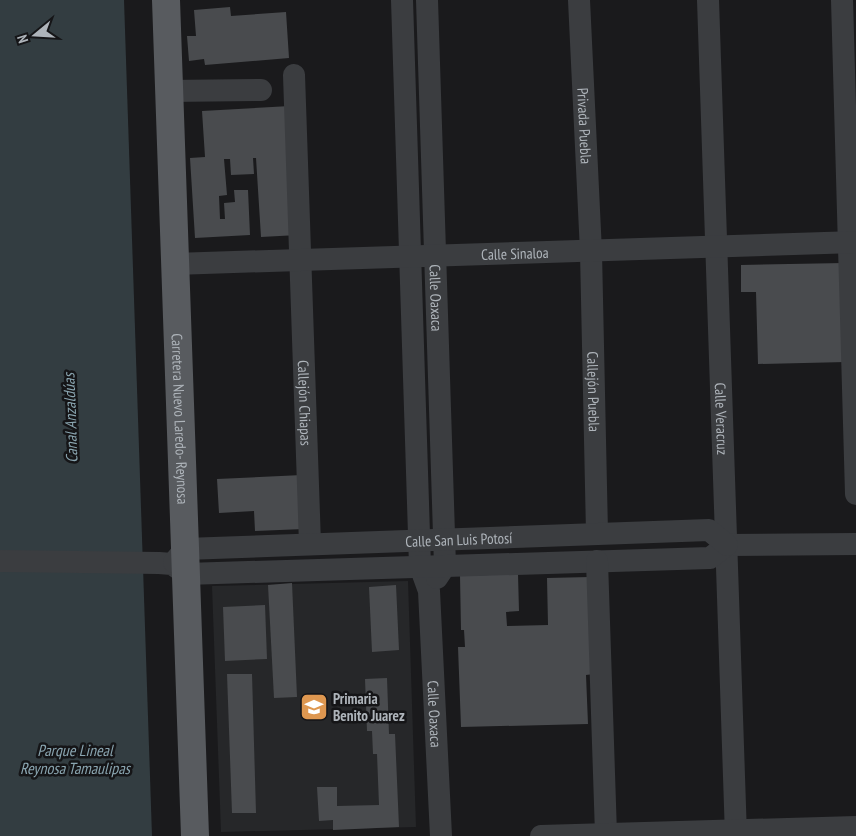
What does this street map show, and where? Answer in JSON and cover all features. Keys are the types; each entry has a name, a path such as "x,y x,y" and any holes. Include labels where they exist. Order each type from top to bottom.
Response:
{"main road":[{"name":"Carretera Nuevo Laredo- Reynosa","path":"166,0 174,264 175,563 195,836"}],"street":[{"name":"Calle Oaxaca","path":"402,0 420,566 429,592 441,836"},
{"name":"Calle Oaxaca","path":"427,0 445,566"},
{"name":"Privada Puebla","path":"579,0 591,252"},
{"name":"Calle Veracruz","path":"708,0 736,832"},
{"path":"842,0 852,243 856,494"},
{"name":"Callejón Chiapas","path":"294,76 310,544"},
{"path":"168,91 261,90"},
{"name":"Calle Sinaloa","path":"174,264 852,243"},
{"name":"Callejón Puebla","path":"591,252 597,533"},
{"name":"Calle San Luis Potosí","path":"0,561 420,566 445,566 710,558 727,545 708,530 443,538 310,544 175,563"},
{"path":"727,545 856,544"},
{"path":"597,561 606,834"},
{"path":"429,592 445,566"},
{"path":"541,836 736,832 856,827"}],"shaded area":[{"name":"Primaria Benito Juarez","path":"408,581 416,827 221,832 212,586"}],"water":[{"name":"Parque Lineal Reynosa Tamaulipas","path":"0,0 124,0 152,836 0,836"}],"building":[{"path":"230,7 231,16 286,12 289,58 205,65 204,59 189,61 187,36 196,36 194,10"},
{"path":"290,106 298,235 261,237 256,158 253,158 254,174 231,175 230,159 224,159 227,195 219,196 220,219 225,219 224,203 235,202 234,190 248,190 250,235 195,238 190,158 205,157 202,111"},
{"path":"844,263 846,362 758,364 756,292 741,292 741,265"},
{"path":"302,475 304,529 255,531 254,511 219,513 217,479"},
{"path":"518,574 519,611 506,612 507,626 548,625 547,578 590,577 594,674 586,675 588,724 461,727 458,647 465,647 464,630 461,630 460,576"},
{"path":"292,583 297,697 274,698 268,585"},
{"path":"396,585 399,650 372,652 369,587"},
{"path":"265,605 267,659 225,661 223,607"},
{"path":"227,674 252,674 256,813 232,813"},
{"path":"387,678 389,734 395,734 399,827 333,830 333,820 319,821 317,787 337,787 337,806 379,805 377,754 373,754 372,731 367,731 365,679"}],"place":[{"name":"Primaria Benito Juarez","path":"314,707"}],"water label":[{"name":"Canal Anzaldúas","path":"70,418"}]}
